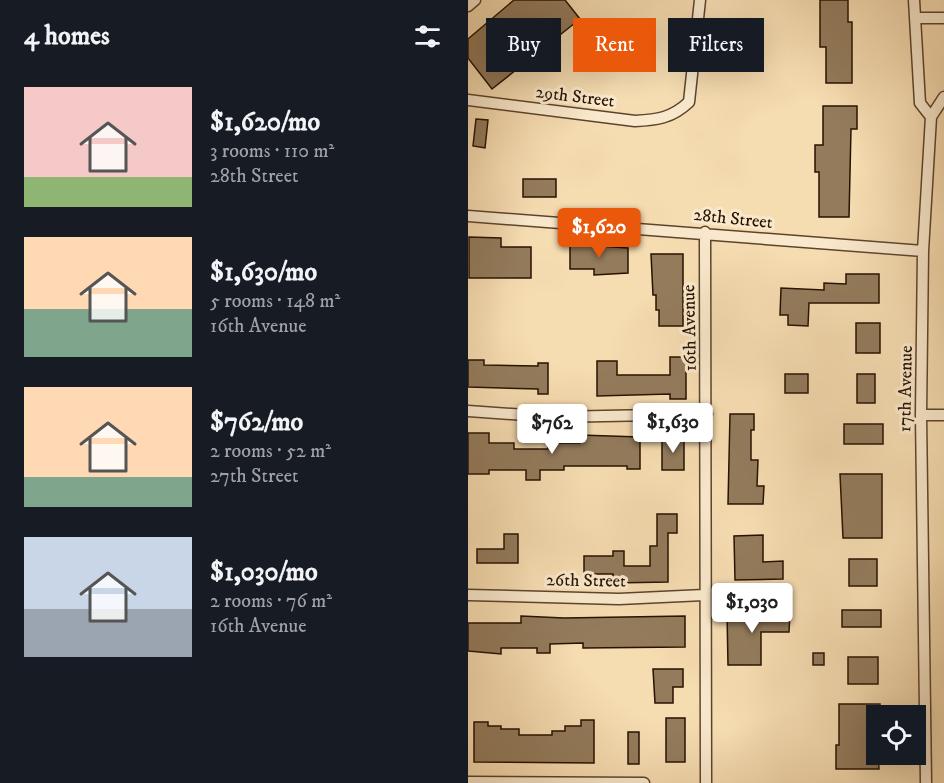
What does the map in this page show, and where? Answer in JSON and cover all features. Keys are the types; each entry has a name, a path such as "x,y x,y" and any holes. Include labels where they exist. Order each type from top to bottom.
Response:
{"street":[{"path":"468,6 475,0"},
{"name":"29th Street","path":"468,100 635,121 662,120 678,113 689,102 699,0"},
{"name":"17th Avenue","path":"914,0 920,103 931,117 923,251 921,415 926,783"},
{"path":"916,18 944,18"},
{"path":"931,117 944,97"},
{"name":"28th Street","path":"468,216 705,232 923,251"},
{"name":"16th Avenue","path":"705,232 706,783"},
{"path":"468,411 553,417 707,414"},
{"path":"921,415 944,415"},
{"name":"26th Street","path":"468,595 619,599 704,596"},
{"path":"468,782 644,783"}],"building":[{"path":"514,0 565,0 579,18 573,18 573,25 561,34 561,18 493,18"},
{"path":"820,0 848,0 848,22 852,22 852,83 826,83 826,47 820,47"},
{"path":"486,24 486,72 513,72 492,89 468,58 468,39"},
{"path":"823,106 857,106 857,129 851,129 849,217 819,217 819,172 815,172 815,145 823,145"},
{"path":"476,119 488,120 485,148 473,146"},
{"path":"523,179 556,179 556,197 523,197"},
{"path":"469,237 501,238 501,247 531,247 531,278 469,278"},
{"path":"570,244 628,248 628,273 594,275 594,269 570,269"},
{"path":"651,254 683,254 683,326 659,326 659,310 656,310 656,295 653,295"},
{"path":"846,274 879,274 879,303 809,303 808,326 788,325 788,315 780,315 781,288 824,290 824,283 846,284"},
{"path":"856,323 880,323 880,353 856,353"},
{"path":"670,357 686,357 686,399 670,399 670,394 597,396 597,361 617,361 617,375 670,375"},
{"path":"468,360 484,360 484,365 538,366 538,363 548,363 548,394 538,394 538,389 468,387"},
{"path":"785,374 808,374 808,393 785,393"},
{"path":"857,374 875,374 875,403 857,403"},
{"path":"730,414 754,414 754,430 751,430 751,460 758,460 757,486 764,486 763,504 728,504"},
{"path":"844,424 883,424 883,444 844,444"},
{"path":"468,433 489,433 489,443 514,443 514,449 548,449 548,443 580,443 580,435 640,437 640,469 627,469 627,466 564,466 564,470 540,470 540,480 526,480 526,470 489,470 489,474 468,474"},
{"path":"662,439 684,439 684,470 662,470"},
{"path":"840,474 882,474 882,538 843,538"},
{"path":"657,514 677,514 677,533 668,533 668,582 613,583 613,574 584,574 584,556 613,556 613,551 624,551 624,566 650,566 650,546 657,546"},
{"path":"504,534 518,534 518,563 477,563 477,549 504,549"},
{"path":"763,535 763,562 783,561 783,579 735,580 734,536"},
{"path":"849,559 877,559 877,586 849,586"},
{"path":"842,610 881,610 881,627 842,627"},
{"path":"727,612 790,612 789,632 761,632 761,665 728,665"},
{"path":"521,616 564,618 685,616 685,647 583,648 583,643 550,644 550,653 537,653 537,648 501,648 501,654 468,651 468,623 521,623"},
{"path":"813,653 824,653 824,665 813,665"},
{"path":"848,657 878,657 878,684 848,684"},
{"path":"653,669 683,669 683,687 673,687 673,703 655,703"},
{"path":"839,704 880,704 866,705 866,765 879,765 879,769 836,769 836,745 839,745"},
{"path":"666,718 685,718 685,762 666,762"},
{"path":"581,720 594,720 594,763 474,762 474,722 488,722 488,726 501,726 501,729 519,729 519,735 552,735 552,731 565,731 565,726 581,726"},
{"path":"628,732 639,732 639,764 628,764"}]}
